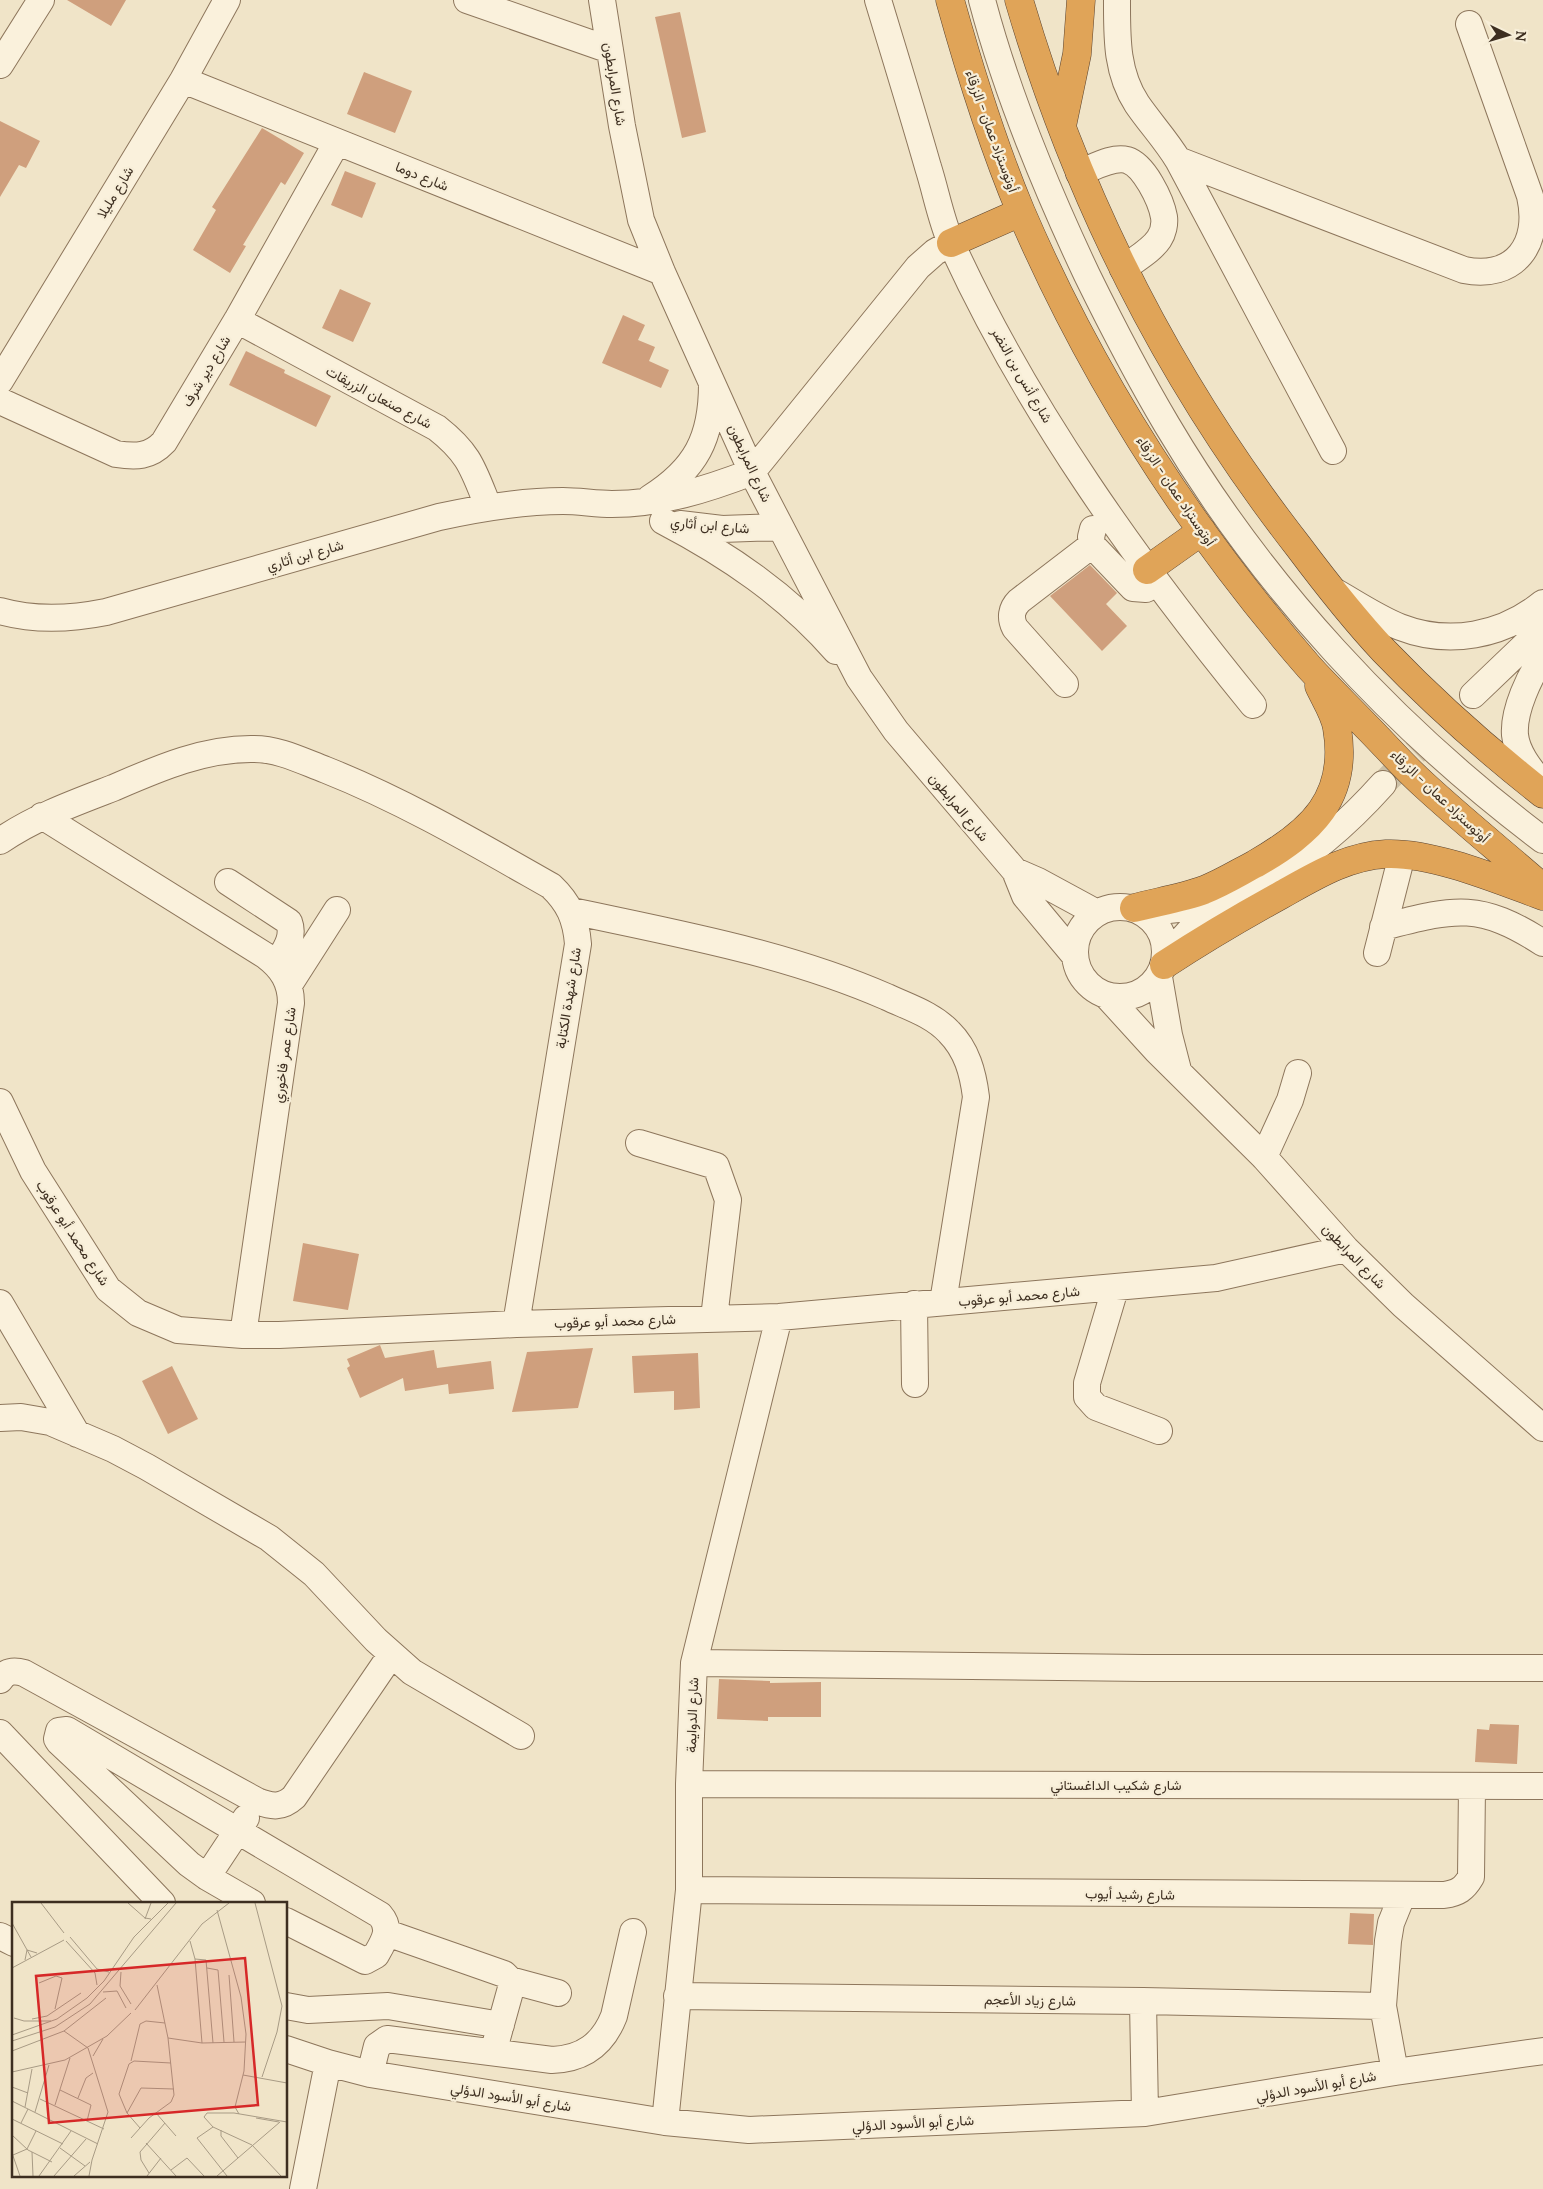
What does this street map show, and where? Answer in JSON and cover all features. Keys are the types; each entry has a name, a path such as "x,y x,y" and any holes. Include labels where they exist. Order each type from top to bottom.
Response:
{"highway":[{"name":"أوتوستراد عمان - الزرقاء","path":"950,0 994,143 1021,212 1106,384 1202,531 1237,578 1311,669 1422,784 1543,888"},
{"path":"1019,0 1040,70 1079,173 1123,269 1159,338 1211,425 1269,509 1332,590 1383,649 1434,700 1501,760 1543,794"},
{"path":"1062,126 1077,54 1082,0"},
{"path":"951,243 1021,212"},
{"path":"1152,576 1202,531"},
{"path":"1139,910 1222,883 1281,848 1314,822 1334,787 1338,767 1339,746 1337,726 1311,669"},
{"path":"1163,966 1221,928 1339,864 1362,857 1402,855 1465,868 1543,896"}],"street":[{"path":"0,65 41,0"},
{"name":"شارع مليلا","path":"0,381 183,80 227,0"},
{"path":"467,0 610,50"},
{"name":"شارع المرابطون","path":"602,0 622,126 641,220 662,272 752,472 859,678 896,731 1015,871 1025,896 1075,956"},
{"name":"شارع أنس بن النضر","path":"878,0 951,243 1020,374 1101,505 1152,576 1253,705"},
{"path":"982,0 1004,74 1024,129 1065,228 1139,377 1198,475 1266,568 1319,632 1370,687 1445,760 1543,840"},
{"path":"992,0 1051,176 1121,322 1174,422 1236,518 1306,606 1373,681 1450,753 1543,826"},
{"path":"1116,0 1118,53 1122,72 1138,105 1178,160 1333,451"},
{"path":"1178,160 1464,270 1491,272 1504,267 1516,260 1525,249 1531,237 1534,224 1534,210 1469,24"},
{"name":"شارع دوما","path":"183,80 662,272"},
{"name":"شارع دير شرف","path":"0,401 116,454 145,456 157,450 164,442 237,320 337,142"},
{"path":"1079,173 1115,160 1127,160 1138,166 1146,175 1164,218 1163,229 1158,240 1123,269"},
{"path":"752,472 918,267 935,252 951,243"},
{"name":"شارع صنعان الزريقات","path":"237,320 437,428 454,441 464,453 471,464 488,506"},
{"path":"645,501 670,486 690,464 705,438 712,410 712,380"},
{"name":"شارع ابن أثاري","path":"0,611 36,618 63,618 106,612 439,517 488,506 564,501 612,504 645,501 682,495 718,485 752,472"},
{"name":"شارع ابن أثاري","path":"612,504 664,521 722,529 780,527"},
{"path":"1101,505 1091,537 1092,545 1133,588 1146,589 1152,576"},
{"path":"664,521 708,545 750,573 826,639 859,678"},
{"path":"1066,684 1015,628 1012,611 1019,601 1092,545"},
{"path":"1332,590 1399,626 1425,634 1452,637 1479,634 1505,627 1530,614 1543,603"},
{"path":"1473,695 1543,628"},
{"path":"1543,656 1528,681 1519,707 1515,735 1525,761 1543,785"},
{"name":"شارع شهدة الكتابة","path":"0,841 42,816 194,757 246,749 269,750 345,778 396,802 463,836 551,886 563,897 572,911 577,927 578,944 516,1324"},
{"path":"1228,899 1193,907 1139,910 1121,906 1108,907 1084,924 1076,939 1075,956 1080,973 1090,986 1106,995 1121,998 1135,995 1149,988 1163,966 1195,925 1228,899 1279,873 1312,849 1361,809 1383,784"},
{"path":"42,816 266,956 283,974"},
{"path":"1377,954 1402,855"},
{"name":"شارع المرابطون","path":"1015,871 1038,881 1097,913"},
{"path":"228,882 289,922 292,930 283,974"},
{"path":"283,974 337,910"},
{"path":"1139,910 1157,925 1165,940 1163,966 1169,1035 1178,1070"},
{"path":"572,911 750,950 832,974 931,1017 950,1032 964,1051 973,1074 976,1097 943,1302"},
{"path":"1383,927 1447,912 1476,913 1508,923 1543,943"},
{"name":"شارع عمر فاخوري","path":"243,1335 292,1003 283,974"},
{"name":"شارع المرابطون","path":"1106,995 1150,1044 1264,1157 1346,1249 1403,1305 1543,1428"},
{"path":"1264,1157 1290,1100 1298,1073"},
{"name":"شارع محمد أبو عرقوب","path":"3,1118 33,1171 108,1289 138,1313 178,1330 243,1335 516,1324 779,1317 914,1304 1115,1289 1216,1278 1346,1249"},
{"path":"638,1143 716,1166 728,1200 714,1318"},
{"path":"1115,1289 1087,1384 1087,1397 1096,1407 1159,1431"},
{"path":"0,1303 77,1434"},
{"path":"914,1304 915,1384"},
{"name":"شارع الدوايمة","path":"665,2122 689,1890 689,1784 694,1663 779,1317"},
{"path":"0,1418 21,1417 50,1422 77,1434 147,1467 285,1549 314,1574 391,1655 412,1672 521,1736"},
{"path":"0,1680 8,1673 16,1671 24,1673 257,1801 269,1806 278,1806 287,1803 294,1797 391,1655"},
{"path":"694,1663 1144,1668 1543,1668"},
{"path":"250,1902 207,1878 189,1864 59,1742 57,1734 63,1729 67,1730 380,1916 384,1920 387,1933 376,1955 365,1960 288,1922"},
{"path":"0,1733 161,1902"},
{"name":"شارع شكيب الداغستاني","path":"689,1784 1543,1786"},
{"name":"شارع رشيد أيوب","path":"689,1890 1402,1896 1455,1894 1465,1887 1471,1877 1472,1786"},
{"path":"207,1878 257,1801"},
{"path":"1396,2072 1383,2006 1391,1923 1402,1896"},
{"path":"370,2074 376,2046 387,2039 559,2059 579,2055 591,2049 609,2029 614,2016 633,1932"},
{"path":"387,1933 504,1974 510,1980 558,1993"},
{"path":"492,2052 512,1988 510,1980"},
{"path":"288,1990 352,2006"},
{"name":"شارع زياد الأعجم","path":"677,1996 1143,2001 1383,2006"},
{"path":"1143,2001 1145,2113"},
{"path":"288,2006 308,2010 352,2006 396,2007 501,2025"},
{"name":"شارع أبو الأسود الدؤلي","path":"288,2050 370,2074 665,2122 749,2130 1145,2113 1396,2072 1543,2051"},
{"path":"303,2189 328,2063"}],"building":[{"path":"67,0 126,0 111,26"},
{"path":"680,12 706,132 682,138 655,17"},
{"path":"364,72 412,91 395,133 347,114"},
{"path":"0,121 40,141 26,168 19,165 0,197"},
{"path":"262,128 304,153 285,185 281,182 243,245 246,246 230,273 193,250 216,210 212,207"},
{"path":"345,171 376,183 362,218 331,205"},
{"path":"340,289 371,303 353,342 322,328"},
{"path":"623,315 645,325 638,340 655,347 649,361 669,370 661,388 602,363"},
{"path":"246,351 285,370 284,373 331,396 316,427 229,385"},
{"path":"1090,565 1117,593 1106,604 1127,626 1102,651 1050,596"},
{"path":"303,1243 359,1254 348,1310 293,1301"},
{"path":"380,1345 385,1358 434,1350 437,1368 491,1361 494,1389 449,1394 448,1384 405,1391 403,1378 360,1398 347,1368 350,1366 347,1359"},
{"path":"593,1348 578,1408 512,1412 527,1352"},
{"path":"698,1353 700,1408 674,1410 674,1391 634,1393 632,1356"},
{"path":"172,1366 198,1419 168,1434 142,1381"},
{"path":"719,1679 770,1681 770,1683 821,1682 821,1717 768,1717 768,1721 717,1719"},
{"path":"1490,1724 1519,1725 1517,1764 1475,1762 1477,1729 1489,1730"},
{"path":"1350,1913 1374,1914 1373,1945 1348,1944"}],"tunnel":[{"path":"1387,780 1473,695"}]}
